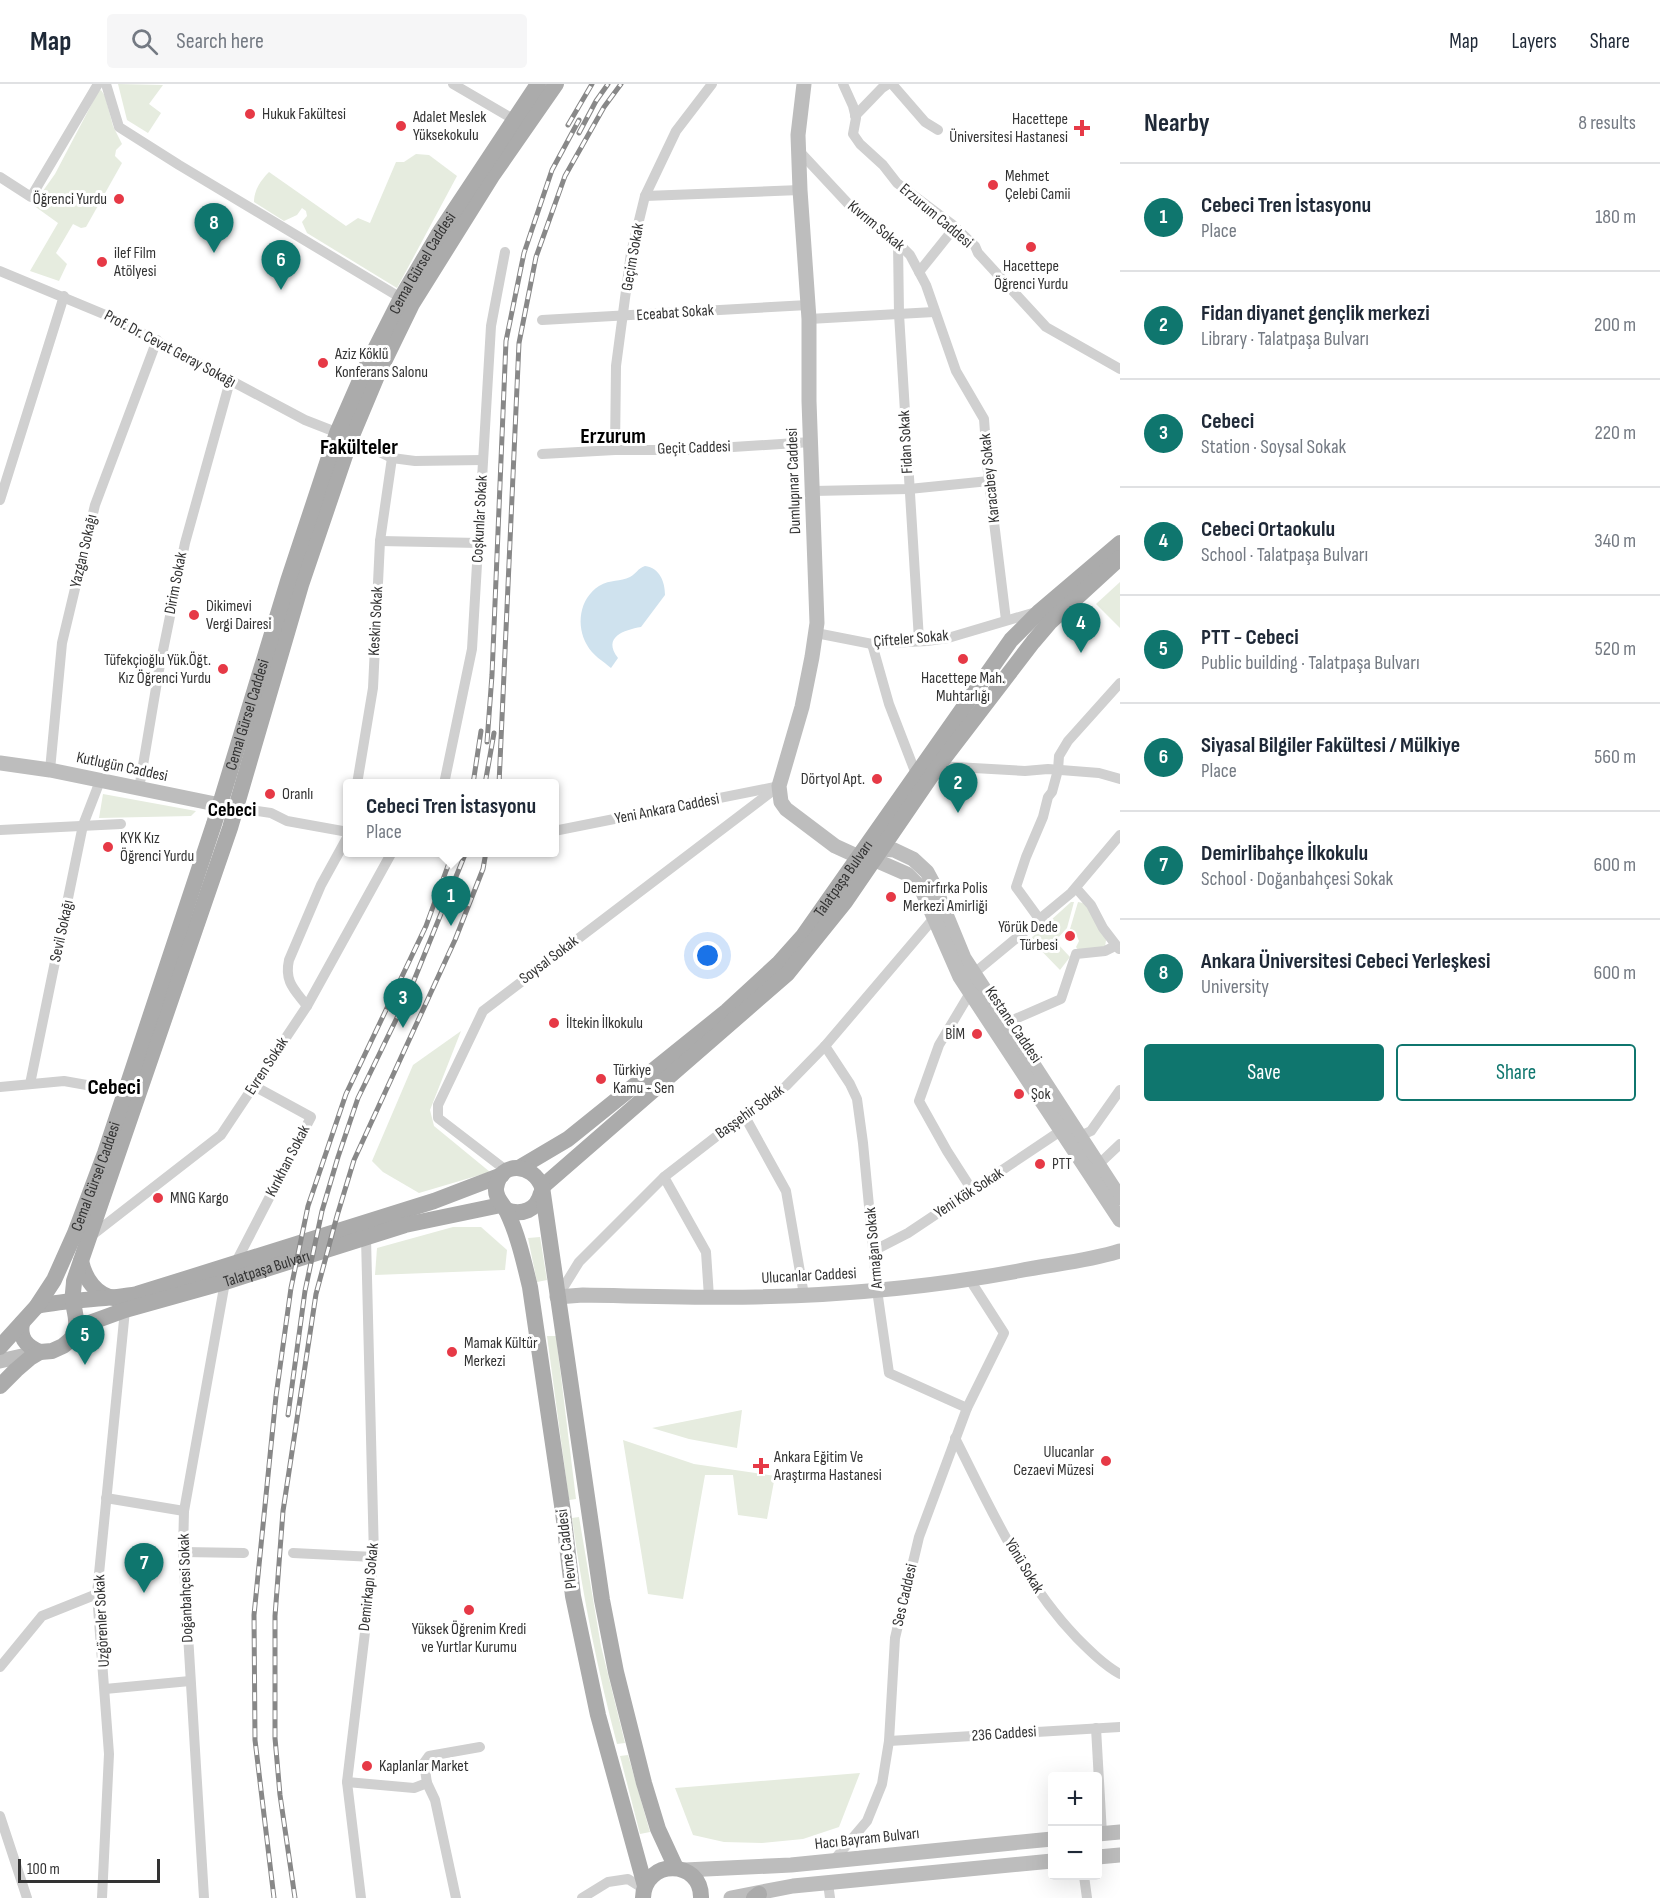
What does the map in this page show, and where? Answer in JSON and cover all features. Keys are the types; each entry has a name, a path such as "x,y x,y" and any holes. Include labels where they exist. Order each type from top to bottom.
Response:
{"main road":[{"name":"Cemal Gürsel Caddesi","path":"406,301 438,235 538,84"},
{"name":"Cemal Gürsel Caddesi","path":"73,1301 74,1281 236,808 365,369 406,301 556,84"},
{"name":"Dumlupınar Caddesi","path":"779,786 802,707 816,633 808,312 800,190 800,110 804,84"},
{"name":"Cemal Gürsel Caddesi","path":"37,1306 54,1280 67,1252 126,1092 219,805 288,581 344,436"},
{"name":"Talatpaşa Bulvarı","path":"363,1231 504,1207 513,1212 527,1211 538,1202 541,1190 787,974 821,933 916,774 1011,640 1040,611 1120,543"},
{"name":"Talatpaşa Bulvarı","path":"73,1301 120,1304 225,1282 276,1257 363,1231 452,1195 509,1171 568,1139 752,988 803,936 1050,622 1120,558"},
{"name":"Kutlugün Caddesi","path":"0,763 236,808"},
{"path":"779,786 781,802 786,809 835,846 870,853"},
{"name":"Kestane Caddesi","path":"870,853 894,850 914,859 927,872 973,974 1116,1188 1120,1198"},
{"name":"Kestane Caddesi","path":"870,853 899,869 915,880 921,888 960,977 1120,1220"},
{"path":"504,1207 496,1193 498,1180 509,1171 532,1172 541,1190"},
{"name":"Plevne Caddesi","path":"541,1190 591,1532 616,1672 654,1817 680,1869 693,1876 698,1884 701,1898"},
{"name":"Plevne Caddesi","path":"504,1207 524,1260 532,1300 573,1596 586,1665 644,1891"},
{"name":"Ulucanlar Caddesi","path":"1060,1264 1120,1240"},
{"name":"Ulucanlar Caddesi","path":"557,1297 804,1295 877,1290 970,1280 1083,1262 1120,1251"},
{"name":"Talatpaşa Bulvarı","path":"0,1386 15,1370 40,1352 52,1351 92,1322 137,1294 236,1262 276,1257"},
{"path":"81,1261 89,1282 100,1293 120,1304"},
{"path":"0,1347 37,1306 73,1301 77,1320 71,1339"},
{"path":"0,1337 22,1323"},
{"path":"22,1323 23,1339 29,1347 40,1352"},
{"path":"0,1361 40,1352"},
{"path":"1102,1834 1120,1832"},
{"name":"Hacı Bayram Bulvarı","path":"680,1869 834,1860 1048,1839"},
{"path":"1102,1857 1120,1855"},
{"path":"731,1898 756,1896 793,1886 829,1891 1048,1862"},
{"path":"644,1891 650,1877 657,1871 666,1868 680,1869"}],"street":[{"path":"0,177 31,198 98,84"},
{"path":"106,84 119,127 406,301"},
{"path":"453,84 513,119"},
{"name":"Geçim Sokak","path":"615,450 616,366 631,254 645,196 676,131 711,84"},
{"name":"Erzurum Caddesi","path":"843,84 855,116 853,134 897,183 955,227 975,246 978,253 1046,327 1120,369"},
{"path":"855,116 882,88 890,84 925,122 938,130"},
{"name":"Kıvrım Sokak","path":"800,151 854,210 898,243 910,255 934,312"},
{"path":"645,196 800,190"},
{"path":"919,272 955,227"},
{"name":"Fidan Sokak","path":"898,243 899,314 919,640"},
{"name":"Coşkunlar Sokak","path":"445,779 472,649 491,326 505,252"},
{"name":"Prof. Dr. Cevat Geray Sokağı","path":"0,271 64,296 157,340 304,420 344,436"},
{"path":"0,500 64,296"},
{"name":"Eceabat Sokak","path":"542,320 808,312 899,314 934,312"},
{"name":"Karacabey Sokak","path":"934,312 956,371 984,419 1006,620"},
{"name":"Yazgan Sokağı","path":"50,771 62,644 95,505 157,340"},
{"name":"Dirim Sokak","path":"139,789 159,670 185,543 230,381"},
{"path":"344,436 392,458 415,461 482,460"},
{"name":"Geçit Caddesi","path":"542,454 615,450 686,450 811,442"},
{"name":"Keskin Sokak","path":"358,779 373,688 380,541 392,458"},
{"path":"813,491 909,489 989,481"},
{"path":"380,541 479,543"},
{"name":"Çifteler Sokak","path":"816,633 872,644 948,638 1040,611"},
{"path":"872,644 889,704 916,774"},
{"path":"1040,920 1016,888 1043,817 1048,797 1052,792 1059,756 1068,741 1120,683"},
{"path":"938,766 1058,770 1099,773 1120,779"},
{"name":"Sevil Sokağı","path":"30,1084 83,825 100,781"},
{"name":"Yeni Ankara Caddesi","path":"559,830 779,786"},
{"name":"Soysal Sokak","path":"509,1171 438,1118 438,1105 483,1011 779,786"},
{"path":"236,808 271,813 287,821 343,833"},
{"path":"0,830 121,824"},
{"path":"973,974 1076,888 1116,848 1120,835"},
{"path":"307,1006 288,980 289,960 321,885 343,843"},
{"name":"Evren Sokak","path":"91,1236 220,1135 307,1006 389,857"},
{"path":"1006,1023 1061,999 1076,954 1118,948 1103,928 1091,905 1076,888"},
{"name":"Başşehir Sokak","path":"557,1297 579,1262 664,1178 744,1115 786,1086 825,1047 934,918"},
{"path":"970,993 939,1044 919,1101 972,1190"},
{"name":"Armağan Sokak","path":"825,1047 850,1084 857,1099 877,1290 889,1373 967,1408"},
{"path":"0,1087 64,1081 126,1092"},
{"name":"Kırıkhan Sokak","path":"236,1262 311,1117 254,1086"},
{"path":"1080,1136 1091,1131 1120,1090"},
{"path":"744,1115 786,1191 804,1295"},
{"name":"Yeni Kök Sokak","path":"873,1251 908,1233 1062,1130"},
{"path":"1099,1164 1120,1144"},
{"path":"664,1178 706,1251 709,1297"},
{"name":"Demirkapı Sokak","path":"361,1898 347,1782 374,1557 363,1231"},
{"name":"Ses Caddesi","path":"834,1860 867,1821 882,1784 889,1741 895,1638 919,1537 967,1408 1004,1333 970,1280"},
{"name":"Doğanbahçesi Sokak","path":"204,1898 183,1552 183,1511 225,1282"},
{"name":"Uzgörenler Sokak","path":"103,1894 109,1754 97,1594 120,1304"},
{"name":"Yönü Sokak","path":"955,1438 1019,1561 1049,1606 1083,1644 1120,1674"},
{"path":"106,1498 183,1511"},
{"path":"183,1552 244,1553"},
{"path":"292,1553 374,1557"},
{"path":"0,1667 42,1616 97,1594"},
{"path":"105,1689 190,1681"},
{"name":"236 Caddesi","path":"889,1741 1120,1727"},
{"path":"1096,1728 1100,1826"},
{"path":"456,1898 435,1800 427,1783 424,1763 429,1756 480,1746"},
{"path":"347,1782 414,1788 427,1783"},
{"path":"0,1816 27,1898"},
{"path":"582,1898 608,1882 628,1878 644,1891"},
{"path":"1085,1880 1087,1898"},
{"path":"92,1898 103,1894"}],"shaded area":[{"path":"118,84 163,85 149,104 161,113 148,133 127,120"},
{"path":"101,90 105,96 113,126 122,144 116,150 115,156 122,163 86,227 81,228 73,224 56,253 67,264 59,281 30,271 58,223 33,205 55,174"},
{"path":"416,154 429,155 457,176 397,288 307,233 302,222 307,216 306,211 302,208 297,215 284,221 254,202 258,186 269,172 346,226 358,218 370,223 396,162 404,162"},
{"path":"1120,582 1120,628 1096,604"},
{"path":"103,794 196,811 191,816 99,818"},
{"path":"1071,902 1074,902 1067,928 1055,941 1070,957 1060,970 1030,939"},
{"path":"1078,902 1088,904 1106,940 1105,948 1079,951 1076,947 1079,941 1075,931 1070,929"},
{"path":"461,1031 430,1110 434,1126 490,1172 419,1193 383,1172 372,1161 413,1065"},
{"path":"453,1227 481,1227 507,1250 505,1270 375,1275 377,1248"},
{"path":"540,1237 547,1280 537,1282 528,1238"},
{"path":"547,1336 556,1336 576,1499 569,1500"},
{"path":"742,1410 737,1448 689,1439 652,1428"},
{"path":"623,1440 694,1464 775,1476 767,1519 738,1515 733,1475 705,1475 683,1599 648,1594"},
{"path":"579,1517 601,1646 625,1743 617,1744 591,1632 572,1518"},
{"path":"628,1755 650,1832 640,1834 620,1756"},
{"path":"860,1773 839,1827 803,1839 762,1843 724,1842 693,1835 675,1788"}],"water":[{"path":"645,566 650,567 661,576 665,595 641,627 628,630 614,640 612,645 618,658 611,668 587,645 581,630 581,613 592,591 608,582 630,577"}],"railway":[{"path":"568,125 592,84"},
{"path":"579,133 608,84"},
{"path":"499,779 519,343 536,257 565,176 604,107 621,84"},
{"path":"487,742 492,675 506,341 524,253 552,170 579,120"},
{"path":"474,779 481,731"},
{"path":"486,779 494,733"},
{"path":"274,1898 255,1740 254,1615 276,1396 291,1288 308,1206 346,1094 426,926 451,857"},
{"path":"288,1415 305,1291 322,1211 338,1157 358,1098 408,995 464,857"},
{"path":"295,1898 280,1795 275,1738 275,1616 283,1511 316,1294 354,1160 455,940 483,869 485,857"}],"place":[{"name":"Hukuk Fakültesi","path":"250,114"},
{"name":"Adalet Meslek Yüksekokulu","path":"401,126"},
{"name":"Hacettepe Üniversitesi Hastanesi","path":"1082,128"},
{"name":"Mehmet Çelebi Camii","path":"993,185"},
{"name":"Öğrenci Yurdu","path":"119,199"},
{"name":"Hacettepe Öğrenci Yurdu","path":"1031,247"},
{"name":"Ankara Üniversitesi Cebeci Yerleşkesi","path":"214,253"},
{"name":"ilef Film Atölyesi","path":"102,262"},
{"name":"Siyasal Bilgiler Fakültesi / Mülkiye","path":"281,290"},
{"name":"Aziz Köklü Konferans Salonu","path":"323,363"},
{"name":"Dikimevi Vergi Dairesi","path":"194,615"},
{"name":"Cebeci Ortaokulu","path":"1081,653"},
{"name":"Hacettepe Mah. Muhtarlığı","path":"963,659"},
{"name":"Tüfekçioğlu Yük.Öğt. Kız Öğrenci Yurdu","path":"223,669"},
{"name":"Dörtyol Apt.","path":"877,779"},
{"name":"Oranlı","path":"270,794"},
{"name":"Fidan diyanet gençlik merkezi","path":"958,813"},
{"name":"KYK Kız Öğrenci Yurdu","path":"108,847"},
{"name":"Demirfırka Polis Merkezi Amirliği","path":"891,897"},
{"name":"Cebeci Tren İstasyonu","path":"451,926"},
{"name":"Yörük Dede Türbesi","path":"1070,936"},
{"name":"İltekin İlkokulu","path":"554,1023"},
{"name":"Cebeci","path":"403,1028"},
{"name":"BİM","path":"977,1034"},
{"name":"Türkiye Kamu - Sen","path":"601,1079"},
{"name":"Şok","path":"1019,1094"},
{"name":"PTT","path":"1040,1164"},
{"name":"MNG Kargo","path":"158,1198"},
{"name":"Mamak Kültür Merkezi","path":"452,1352"},
{"name":"PTT - Cebeci","path":"85,1365"},
{"name":"Ulucanlar Cezaevi Müzesi","path":"1106,1461"},
{"name":"Ankara Eğitim Ve Araştırma Hastanesi","path":"761,1466"},
{"name":"Demirlibahçe İlkokulu","path":"144,1593"},
{"name":"Yüksek Öğrenim Kredi ve Yurtlar Kurumu","path":"469,1610"},
{"name":"Kaplanlar Market","path":"367,1766"}],"district":[{"name":"Erzurum","path":"613,436"},
{"name":"Fakülteler","path":"359,447"},
{"name":"Cebeci","path":"232,810"},
{"name":"Cebeci","path":"114,1087"}]}
